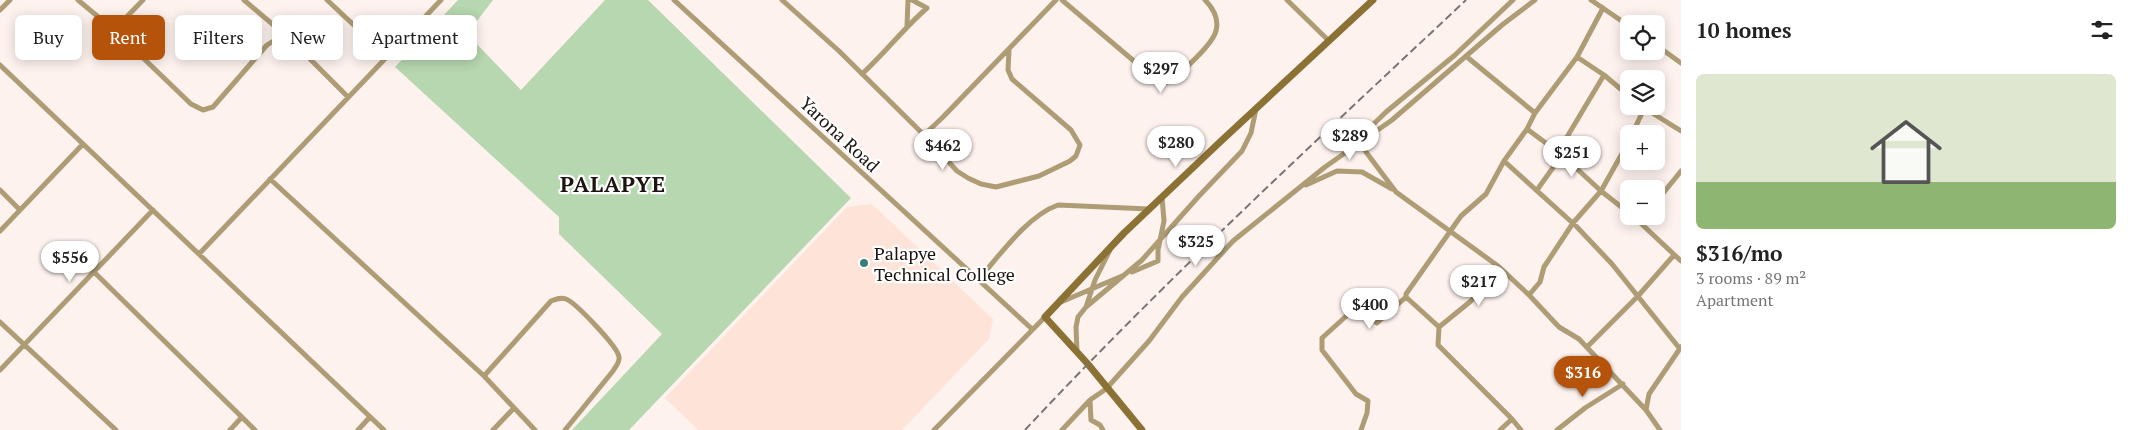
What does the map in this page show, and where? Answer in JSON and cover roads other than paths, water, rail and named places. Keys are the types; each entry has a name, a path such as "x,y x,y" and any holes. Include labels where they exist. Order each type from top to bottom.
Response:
{"street":[{"path":"0,10 10,0"},
{"path":"78,0 96,15"},
{"path":"128,15 143,0"},
{"path":"244,0 272,23"},
{"path":"327,0 353,24"},
{"path":"427,15 441,0"},
{"name":"Yarona Road","path":"674,0 1032,329"},
{"path":"782,0 839,51 924,135 957,171 981,184 996,188 1040,176 1062,166 1076,156 1080,145 1074,133 1012,79 1008,70 1009,50"},
{"path":"862,74 881,57 906,26 927,8 910,0 906,26"},
{"path":"924,135 1056,0"},
{"path":"1062,0 1161,84 1176,77 1190,64 1216,32 1217,25 1213,9 1205,0"},
{"path":"1287,0 1329,41"},
{"path":"934,430 1149,209 1373,0"},
{"path":"1349,149 1386,112 1455,55 1513,0"},
{"path":"1062,430 1090,400 1106,388 1149,341 1182,297 1233,241 1299,187 1349,149 1392,120 1502,25 1535,0"},
{"path":"1591,0 1620,20"},
{"path":"1361,430 1368,402 1356,394 1322,350 1322,338 1354,309 1359,310 1377,323 1406,297 1406,294 1461,216 1486,194 1504,161 1527,129 1535,113 1577,57 1603,8"},
{"path":"145,60 191,104 203,110 213,107 267,45 272,42"},
{"path":"1665,51 1681,63"},
{"path":"1467,57 1535,113"},
{"path":"1577,57 1620,88"},
{"path":"312,60 348,97"},
{"path":"199,254 383,60"},
{"path":"0,64 384,430"},
{"path":"1537,190 1604,75"},
{"path":"1077,352 1076,327 1078,317 1086,307 1142,260 1160,238 1242,151 1251,132 1256,108"},
{"path":"1655,115 1681,131"},
{"path":"1527,129 1560,153 1620,206"},
{"path":"1363,140 1366,152 1396,192"},
{"path":"0,231 83,144"},
{"path":"1529,295 1540,282 1544,267 1573,223 1601,191 1620,157"},
{"path":"1504,161 1573,223 1612,264 1680,348 1649,394 1646,410"},
{"path":"1299,187 1337,171 1362,172 1396,192 1498,266 1559,327 1567,330 1587,347 1646,410 1660,430"},
{"path":"1665,191 1681,171"},
{"path":"270,179 484,376 535,430"},
{"path":"0,190 20,210"},
{"path":"1059,302 1158,261 1164,221 1162,198"},
{"path":"978,280 1031,221 1046,209 1058,205 1149,209"},
{"path":"0,370 153,210"},
{"path":"1643,225 1681,261"},
{"path":"1086,307 1092,288 1112,246"},
{"path":"1587,347 1638,296 1674,255"},
{"path":"1498,266 1471,301 1439,326 1438,345 1522,430"},
{"path":"94,272 255,430"},
{"path":"1406,297 1439,326"},
{"path":"484,376 551,301 559,298 566,299 589,320 618,352 619,360 613,371 565,430"},
{"path":"1045,317 1142,430"},
{"path":"0,322 116,430"},
{"path":"1557,430 1585,408 1623,384"},
{"path":"1090,400 1091,420 1100,425 1103,430"},
{"path":"493,430 514,408"},
{"path":"230,430 242,417"},
{"path":"358,430 370,417"},
{"path":"1500,430 1512,419"}],"railway":[{"path":"1025,430 1187,265 1297,158 1466,0"}],"place":[{"name":"Palapye Technical College","path":"864,263"}],"district":[{"name":"PALAPYE","path":"613,183"}]}
